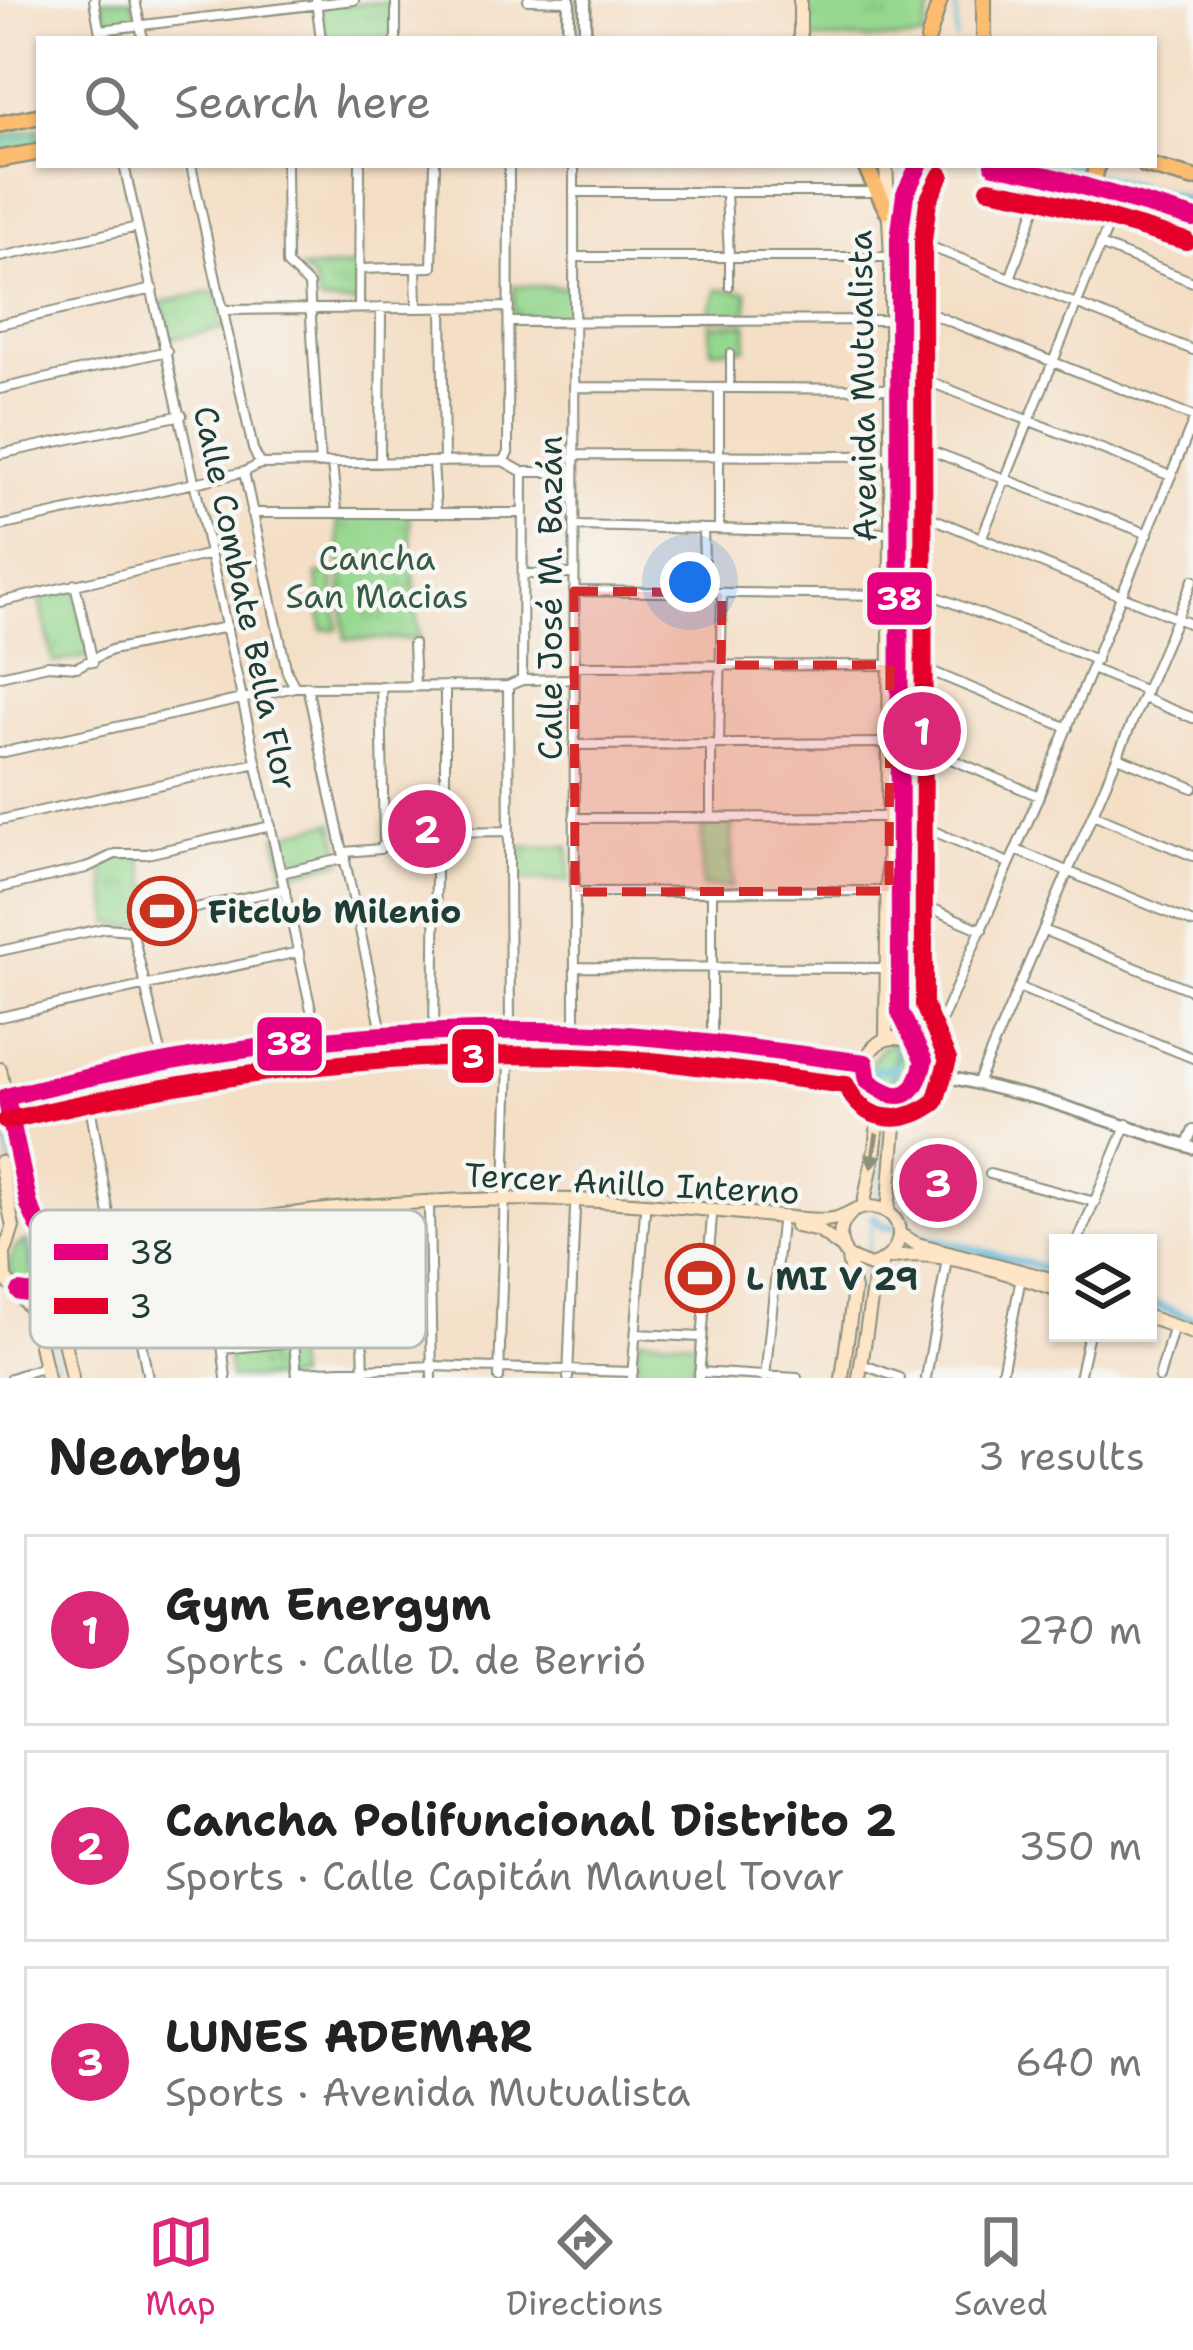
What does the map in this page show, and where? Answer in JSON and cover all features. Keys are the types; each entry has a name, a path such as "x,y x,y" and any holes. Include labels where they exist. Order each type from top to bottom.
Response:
{"highway":[{"path":"0,124 36,117"},
{"path":"0,159 36,153"},
{"path":"867,168 884,198"},
{"path":"907,190 935,168"},
{"path":"1156,168 1193,178"},
{"path":"1050,170 1095,175 1120,197 1193,218"}],"main road":[{"path":"800,0 800,36"},
{"path":"929,36 940,0"},
{"path":"983,0 984,36"},
{"name":"Avenida Mutualista","path":"886,168 902,511 896,592 894,896 900,1012 912,1043"},
{"name":"Avenida Mutualista","path":"896,665 902,629 891,551 890,389 907,190 918,168"},
{"path":"884,198 907,190"},
{"name":"Avenida Mutualista","path":"886,1039 894,896"},
{"path":"905,1095 881,1093 868,1081 865,1064 872,1048 886,1039 912,1043 924,1066 918,1085 905,1095 893,1139 887,1212 899,1234 917,1244 1049,1282"},
{"path":"0,1069 32,1210"},
{"path":"842,1378 854,1290 841,1228 858,1209 875,1149 881,1093"},
{"path":"0,1162 13,1227 3,1270 30,1308"},
{"name":"Tercer Anillo Interno","path":"325,1210 506,1202 719,1209 827,1220 858,1209"},
{"name":"Tercer Anillo Interno","path":"401,1210 506,1202 712,1216 819,1231 845,1252"},
{"path":"858,1209 887,1212"},
{"path":"4,1256 30,1234"},
{"path":"860,1371 874,1281 899,1234"},
{"path":"845,1252 858,1264 917,1254 1049,1284"},
{"path":"973,1266 995,1267 1049,1282"},
{"path":"0,1283 18,1292 30,1292"},
{"path":"1157,1319 1193,1332"},
{"path":"1157,1321 1193,1332"},
{"path":"65,1348 72,1378"}],"street":[{"path":"94,0 101,34 140,22 354,0"},
{"path":"135,0 142,36"},
{"path":"396,0 396,36"},
{"path":"528,0 569,0 568,36"},
{"path":"585,0 585,36"},
{"path":"315,1 320,36"},
{"name":"Calle Combate Bella Flor","path":"125,168 318,1041"},
{"path":"192,168 260,464"},
{"path":"286,168 286,264 307,280 320,464"},
{"path":"359,307 360,168"},
{"path":"359,269 416,270 434,264 435,168"},
{"path":"503,461 508,453 509,168"},
{"name":"Calle José M. Bazán","path":"574,168 575,1032"},
{"path":"1010,277 1050,170"},
{"path":"574,192 884,198"},
{"path":"726,192 729,287"},
{"path":"981,539 1120,197"},
{"path":"0,257 138,227"},
{"path":"906,240 1193,350"},
{"path":"1100,244 1193,282"},
{"path":"574,257 890,257"},
{"path":"416,270 417,308"},
{"path":"0,324 153,289"},
{"path":"442,307 445,462"},
{"path":"224,310 509,307"},
{"path":"380,463 381,308"},
{"path":"509,322 894,314 916,308 1193,419 1191,435 924,1066 1127,1124 1190,1147 1193,1130"},
{"path":"0,389 167,351"},
{"path":"719,529 719,456 730,353"},
{"path":"899,376 912,375 1171,476"},
{"path":"574,387 890,389"},
{"path":"0,454 182,415"},
{"path":"901,444 916,445 1148,534"},
{"path":"574,455 890,456"},
{"path":"433,461 436,512"},
{"path":"0,526 244,472 260,464 503,461 523,472 574,472"},
{"path":"332,464 337,512"},
{"path":"244,472 287,672 295,687"},
{"path":"522,680 523,472"},
{"path":"902,511 915,511 1193,625"},
{"path":"252,513 523,513"},
{"path":"574,526 891,533"},
{"path":"704,529 705,593"},
{"path":"0,602 211,554"},
{"path":"525,574 574,574"},
{"path":"977,1084 1193,580"},
{"path":"75,584 93,662"},
{"path":"574,591 920,590 1094,665 1193,718"},
{"path":"711,818 722,593"},
{"path":"0,676 48,665 77,667 111,650 227,627"},
{"path":"413,644 415,686"},
{"path":"574,666 916,665 1068,728"},
{"path":"0,754 295,687 508,686 522,680 574,680"},
{"path":"307,686 383,1036"},
{"path":"281,873 380,849 384,844 381,686"},
{"path":"434,1033 436,870 445,832 445,686"},
{"path":"499,1378 510,1032 508,686"},
{"path":"574,745 913,743 1039,796"},
{"path":"1118,757 1193,788"},
{"path":"0,820 257,763"},
{"path":"1093,814 1193,856"},
{"path":"574,818 894,819 1010,863"},
{"path":"0,888 86,868 115,854 148,854 271,826"},
{"path":"445,832 510,831"},
{"path":"1016,850 1193,923"},
{"path":"0,951 105,928 132,930 167,914 285,889"},
{"path":"574,892 894,896 982,930"},
{"path":"712,892 712,1043"},
{"path":"1043,929 1193,991"},
{"path":"132,930 163,1061"},
{"path":"0,1017 299,952"},
{"path":"574,967 889,968"},
{"path":"1018,987 1193,1058"},
{"path":"6,1093 163,1061 318,1041 434,1033 575,1032 712,1043 865,1064"},
{"path":"85,1077 111,1210"},
{"path":"1081,1234 1127,1124"},
{"path":"990,1174 1095,1202"},
{"path":"429,1208 432,1378"},
{"path":"568,1373 575,1208"},
{"path":"297,1375 364,1366 499,1366 633,1375 645,1211"},
{"path":"712,1216 699,1375 797,1378"},
{"path":"765,1377 781,1223"},
{"path":"926,1378 947,1259"},
{"path":"1001,1378 1021,1279"},
{"path":"1159,1378 1173,1329"},
{"path":"636,1334 702,1337"},
{"path":"1079,1378 1087,1342"},
{"path":"141,1348 148,1378"},
{"path":"225,1378 223,1349 233,1348"},
{"path":"364,1348 364,1378"},
{"path":"860,1371 900,1378"},
{"path":"11,1378 46,1372"}],"highlighted area":[{"path":"574,591 722,593 721,665 890,665 889,891 575,892"}],"green space":[{"path":"101,0 132,0 137,19 108,26"},
{"path":"805,0 932,0 924,36 805,36"},
{"path":"393,2 393,36 325,36 320,5"},
{"path":"36,129 36,146 0,152 0,136"},
{"path":"358,266 356,304 320,302 313,279 301,269"},
{"path":"514,286 571,287 570,319 514,319"},
{"path":"717,289 747,292 747,318 707,319"},
{"path":"217,291 225,328 170,339 162,302"},
{"path":"747,324 746,348 711,350 710,325"},
{"name":"Cancha San Macias","path":"409,514 419,639 345,639 337,516"},
{"path":"333,572 338,629 322,630 317,574"},
{"path":"76,589 91,656 53,663 40,598"},
{"path":"439,812 440,845 389,847 388,814"},
{"path":"702,821 732,821 732,887 702,887"},
{"path":"334,822 343,861 285,875 276,836"},
{"path":"569,846 569,881 516,880 516,847"},
{"path":"119,856 141,857 154,911 147,923 128,927 111,923 103,865"},
{"path":"901,1042 913,1051 919,1069 911,1086 893,1092"},
{"path":"896,1043 890,1092 875,1080 871,1063 882,1047"},
{"path":"25,1240 30,1288 10,1270 17,1247"},
{"path":"638,1338 697,1341 694,1378 636,1378"},
{"path":"292,1348 296,1378 230,1378 227,1352"}],"waterway":[{"path":"956,0 956,36"},
{"path":"0,143 36,136"},
{"path":"1075,168 1089,172"},
{"path":"1099,176 1193,201"},
{"path":"907,670 907,737"},
{"path":"907,749 907,816"},
{"path":"906,825 906,895"},
{"path":"906,906 906,1011"},
{"path":"892,1088 898,1043"},
{"path":"873,1070 895,1068"},
{"path":"876,1201 890,1104"},
{"path":"0,1114 25,1228"},
{"path":"867,1259 874,1215"},
{"path":"873,1217 882,1226 894,1227"},
{"path":"902,1230 1049,1270"},
{"path":"28,1241 30,1250"},
{"path":"851,1378 866,1269"},
{"path":"1157,1305 1182,1315"},
{"path":"1189,1317 1193,1319"},
{"path":"53,1348 60,1378"}],"transit line":[{"name":"38","path":"31,1210 6,1097 217,1053 431,1032 575,1032 865,1063 868,1081 897,1095 916,1084 924,1061 900,1012 899,239 905,194 918,168"},
{"name":"38","path":"1009,168 1193,218"},
{"name":"3","path":"6,1121 146,1091 288,1069 502,1055 642,1060 846,1085 863,1107 885,1117 910,1115 935,1102 948,1060 924,1006 923,241 928,201 941,175"},
{"name":"3","path":"989,189 1042,199 1186,241"},
{"name":"38","path":"20,1292 30,1293"}],"place":[{"name":"Gym Energym","path":"922,731"},
{"name":"Cancha Polifuncional Distrito 2","path":"427,829"},
{"name":"Fitclub Milenio","path":"162,911"},
{"name":"LUNES ADEMAR","path":"938,1183"},
{"name":"L MI V 29","path":"700,1278"}]}
